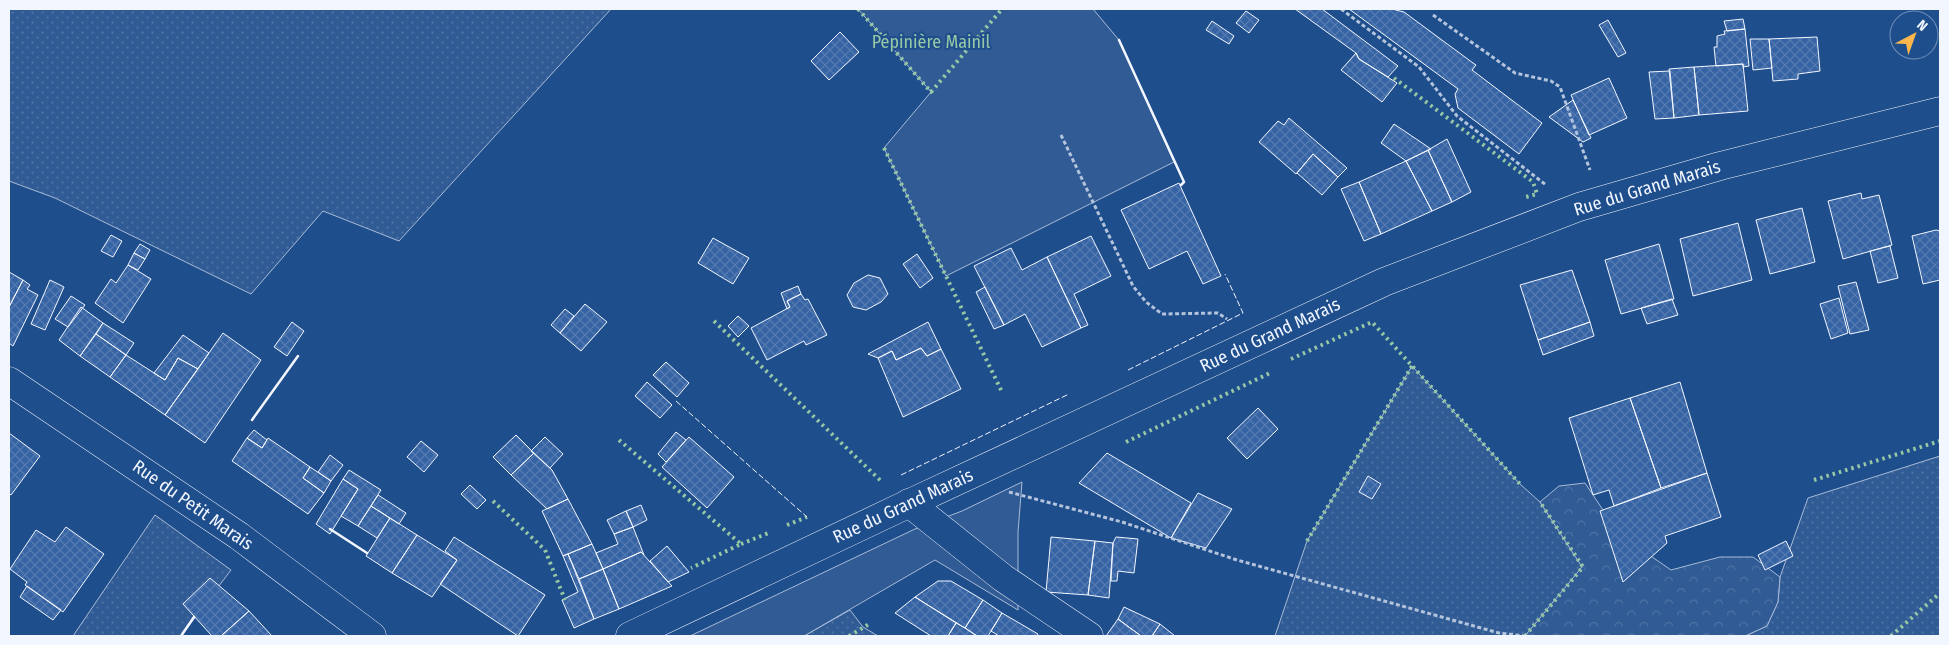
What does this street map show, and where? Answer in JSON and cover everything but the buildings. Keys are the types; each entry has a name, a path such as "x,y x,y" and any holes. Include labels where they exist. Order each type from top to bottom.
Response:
{"street":[{"name":"Rue du Grand Marais","path":"630,636 909,503 1384,282 1600,201 1720,166 1940,111"},
{"name":"Rue du Petit Marais","path":"9,381 239,536 372,636"},
{"path":"909,503 1003,578 1089,636"}],"path":[{"path":"1341,9 1419,67 1457,116 1554,192 1566,213"},
{"path":"1433,15 1515,73 1551,81 1560,87 1600,201"},
{"path":"1061,135 1133,286 1146,302 1162,314 1218,313 1229,320 1248,345"},
{"path":"1008,492 1122,522 1237,560 1499,633 1525,636"}],"green space":[{"path":"9,9 611,9 399,241 323,211 251,294 55,198 9,181"},
{"path":"1412,366 1520,484 1540,502 1583,567 1525,636 1275,636 1307,541"},
{"path":"1940,456 1940,636 1745,636 1767,626 1778,602 1780,577 1808,498"},
{"path":"1585,483 1619,534 1671,570 1720,557 1753,557 1780,577 1778,602 1767,626 1745,636 1525,636 1582,567 1540,502 1559,486"},
{"path":"155,515 231,570 181,636 73,636"},
{"path":"850,610 863,627 878,636 804,636"}],"shaded area":[{"path":"858,9 1093,9 1119,40 1174,162 946,276 884,148 931,92"},
{"path":"1022,482 1018,532 1018,610 935,560 804,636 690,636 915,529 962,511"}],"hedge":[{"path":"858,9 931,92 1002,9"},
{"path":"1394,78 1533,182 1537,194 1526,197"},
{"path":"884,148 1002,392"},
{"path":"714,321 882,482"},
{"path":"1291,359 1372,322 1520,484"},
{"path":"1307,541 1412,366"},
{"path":"1126,442 1270,373"},
{"path":"619,440 741,544 691,568"},
{"path":"1814,480 1940,441"},
{"path":"493,501 545,550 565,600"},
{"path":"1525,636 1583,567 1540,502"},
{"path":"787,525 807,517"},
{"path":"741,544 771,532"},
{"path":"1891,636 1940,593"},
{"path":"849,636 871,623"}],"fence":[{"path":"1128,370 1243,313 1225,274"},
{"path":"901,475 1069,394"},
{"path":"676,401 807,517"}],"wall":[{"path":"1119,40 1184,182 1181,185"},
{"path":"252,420 298,356"},
{"path":"330,529 367,553"},
{"path":"181,636 194,617"}],"park label":[{"name":"Pépinière Mainil","path":"931,42"}]}
